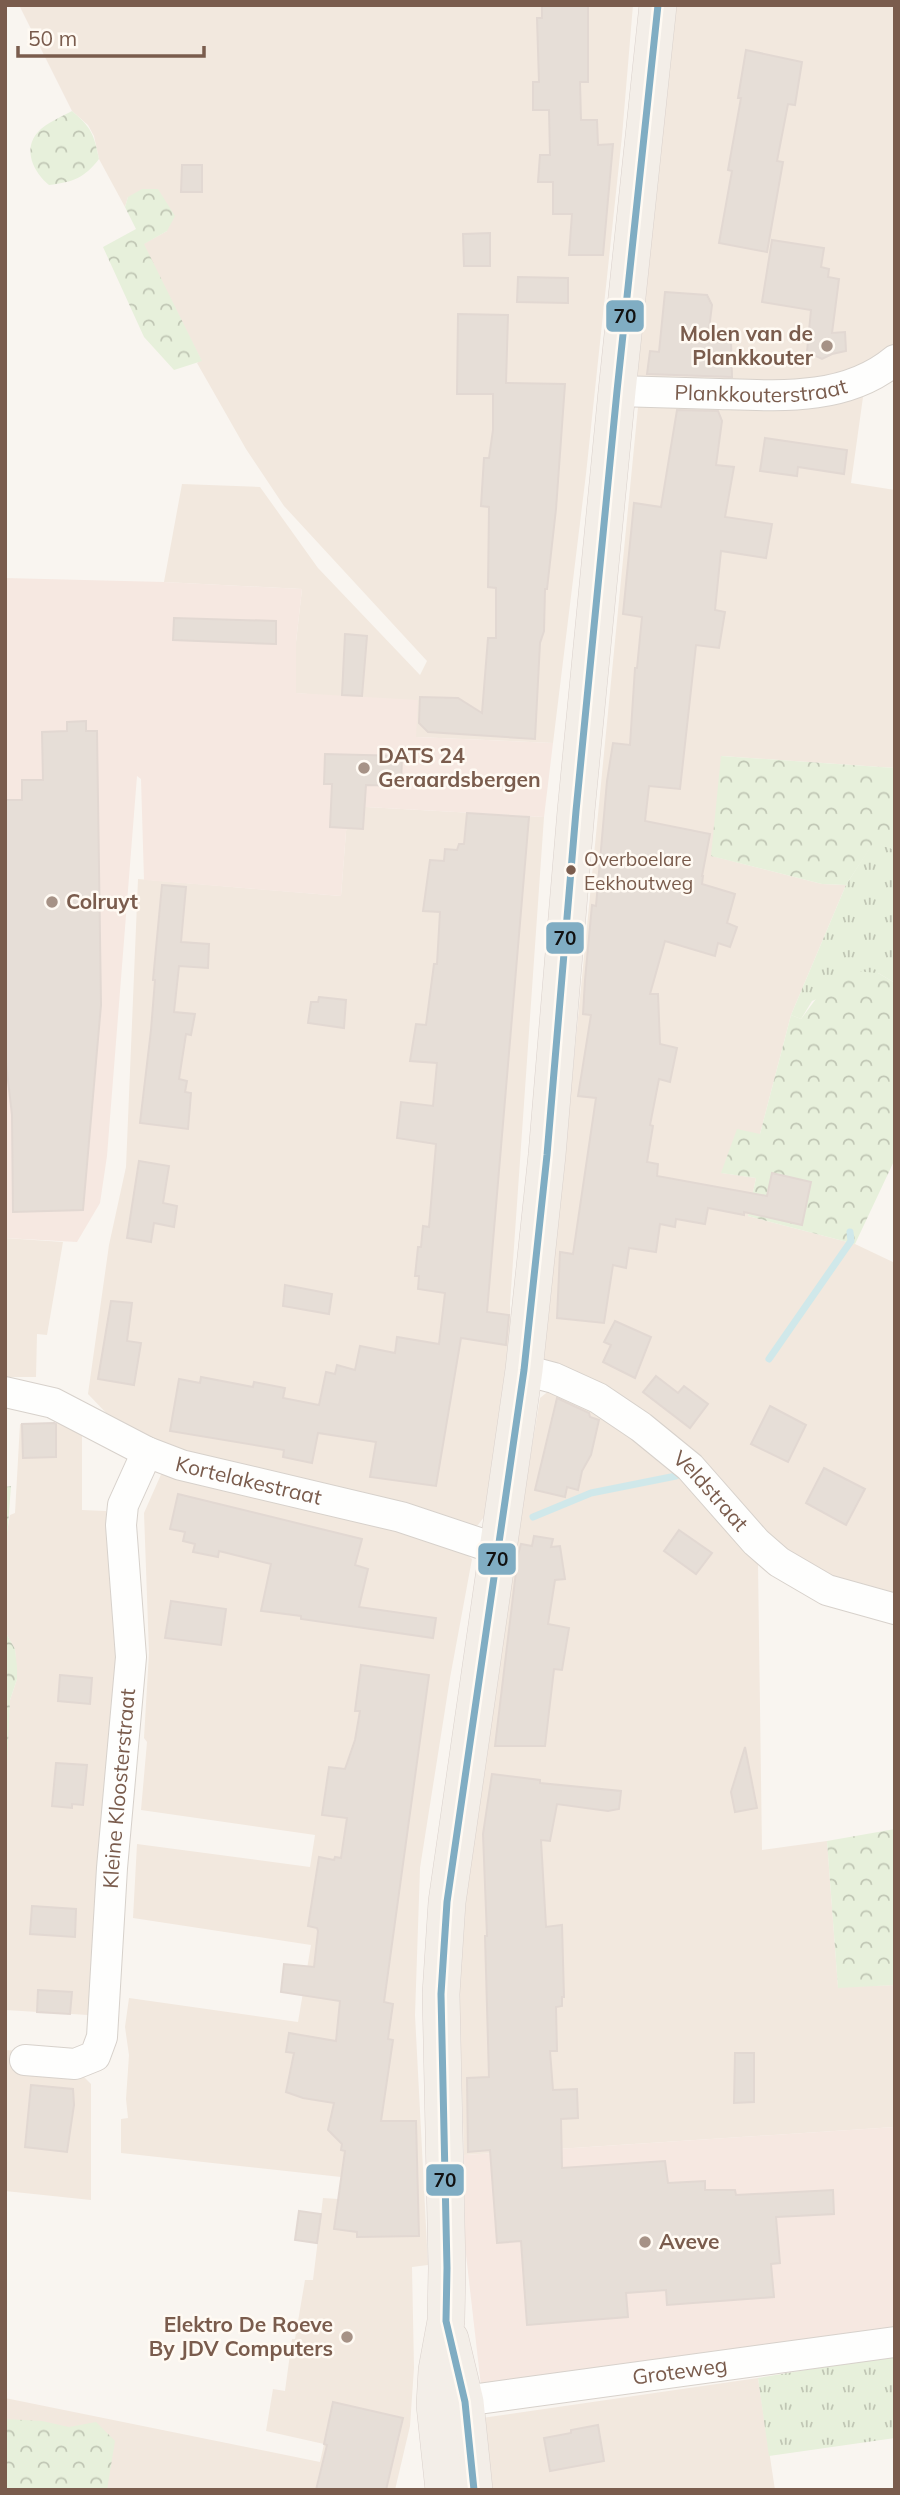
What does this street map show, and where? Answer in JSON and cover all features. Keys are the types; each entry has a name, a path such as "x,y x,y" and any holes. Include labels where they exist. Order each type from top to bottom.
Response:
{"main road":[{"path":"444,2490 450,2403 446,2321 441,1994 447,1902 524,1370 547,1156 617,391 658,5"},
{"path":"450,2403 474,2490"}],"street":[{"name":"Plankkouterstraat","path":"617,391 788,396 840,389 887,367 895,360"},
{"name":"Veldstraat","path":"524,1370 554,1378 598,1398 641,1427 690,1467 756,1542 779,1562 827,1590 895,1609"},
{"name":"Kortelakestraat","path":"5,1392 53,1403 147,1452 181,1465 401,1517 500,1550"},
{"name":"Kleine Kloosterstraat","path":"24,2060 75,2064 95,2056 102,2038 112,1858 131,1657 121,1525 123,1505 147,1452"},
{"name":"Groteweg","path":"450,2403 895,2342"}],"shaded area":[{"path":"19,5 633,5 622,136 586,474 553,743 416,737 342,697 296,693 296,642 302,589 164,582 182,484 260,487 318,568 420,675 427,661 284,506 246,449 197,363 201,360 143,244 167,231 128,197 125,207 99,159 94,136 88,125 72,111"},
{"path":"672,5 895,5 895,350 832,384 635,386"},
{"path":"864,390 851,483 895,490 895,768 722,756 712,856 822,884 846,885 791,1015 760,1134 722,1173 756,1178 748,1216 855,1244 895,1263 895,1601 799,1564 541,1359 572,1079 638,407 650,402"},
{"path":"5,578 302,589 296,642 296,693 418,700 416,737 553,743 544,817 348,806 341,896 144,880 141,779 137,776 107,1156 100,1203 77,1242 5,1238"},
{"path":"348,806 544,817 510,1304 511,1362 484,1517 478,1525 466,1531 170,1456 110,1417 88,1394 109,1245 126,1167 138,879 341,896"},
{"path":"5,1238 63,1242 47,1335 37,1334 36,1377 5,1377"},
{"path":"556,1385 588,1398 690,1485 758,1564 762,1850 827,1841 838,1987 895,1985 895,2127 464,2155 459,1988 464,1907 500,1639 540,1398"},
{"path":"63,1423 82,1431 82,1510 106,1511 116,1653 103,1943 91,1976 88,2015 5,2010 6,1760 10,1700 17,1679 15,1649 7,1635 5,1544 10,1515 15,1513 20,1424"},
{"path":"163,1470 368,1517 460,1549 472,1559 420,1868 415,2015 428,2265 412,2267 414,2368 410,2426 395,2490 96,2490 5,2440 5,2398 320,2462 324,2444 266,2431 273,2389 285,2391 292,2339 295,2339 305,2280 313,2280 323,2198 338,2199 341,2177 121,2153 121,2119 128,2118 126,2099 129,2055 125,2027 129,1998 298,2022 311,1945 133,1918 137,1844 310,1867 315,1835 141,1810 147,1742 144,1738 149,1653 144,1513"},
{"path":"5,2050 22,2051 82,2075 91,2084 91,2200 5,2191"},
{"path":"895,2127 895,2333 481,2386 465,2246 464,2155"},
{"path":"758,2378 775,2490 492,2490 482,2418"}],"green space":[{"path":"72,111 91,132 99,159 78,178 49,185 32,160 30,153 33,139 41,129"},
{"path":"142,189 158,189 175,216 167,231 144,244 202,361 174,370 144,337 103,247 136,229 125,207 128,197"},
{"path":"721,756 895,768 895,850 874,842 846,885 822,884 711,856"},
{"path":"874,841 895,850 895,983 878,973 812,1001 801,1019 791,1015 846,885"},
{"path":"855,971 878,973 895,983 895,1159 855,1244 748,1216 756,1178 721,1173 737,1129 760,1134 791,1015 801,1019 827,984"},
{"path":"11,1486 5,1563 5,1487"},
{"path":"5,1599 7,1635 15,1649 17,1679 10,1700 5,1810"},
{"path":"895,1829 895,1985 838,1988 827,1841"},
{"path":"895,2355 895,2438 769,2456 758,2378"},
{"path":"5,2419 42,2421 69,2427 96,2422 115,2441 107,2490 5,2490"}],"building":[{"path":"542,5 588,5 588,82 580,82 581,120 597,120 598,145 613,144 603,255 569,255 572,214 553,214 553,182 538,182 540,155 550,155 549,110 533,110 533,82 539,82 537,18 542,18"},
{"path":"746,50 802,62 795,105 788,104 777,161 783,162 767,252 719,243 732,171 728,170 741,98 738,98"},
{"path":"182,165 202,165 202,192 181,192"},
{"path":"490,233 490,266 464,266 463,234"},
{"path":"772,240 824,248 821,267 829,269 828,277 839,279 832,333 845,332 846,351 822,359 807,352 811,310 762,302"},
{"path":"518,277 568,278 568,303 517,302"},
{"path":"665,292 707,295 712,305 709,329 712,329 711,338 731,339 732,377 647,374 650,351 659,352"},
{"path":"458,314 508,315 506,383 565,384 556,509 545,589 544,631 540,643 535,739 428,732 419,723 420,697 458,698 482,713 488,638 496,638 496,588 488,587 489,507 481,506 484,458 489,458 493,430 493,394 457,394"},
{"path":"677,410 718,411 722,421 716,465 734,467 725,517 772,524 766,558 721,551 715,610 725,612 719,648 696,645 680,789 649,786 645,821 710,834 702,884 735,894 727,923 737,927 730,947 718,943 715,956 665,941 650,994 658,994 660,1044 677,1048 670,1082 659,1079 650,1125 653,1126 647,1162 658,1164 657,1176 767,1196 772,1173 811,1182 802,1225 744,1212 744,1215 708,1208 705,1224 676,1219 675,1227 660,1224 656,1252 629,1248 626,1268 613,1265 604,1323 557,1318 560,1252 573,1254 596,1098 578,1096 591,1015 583,1014 585,980 592,905 596,906 613,743 630,745 635,668 642,617 623,614 634,503 661,507"},
{"path":"765,438 847,450 844,474 798,467 797,476 760,471"},
{"path":"174,618 276,621 276,644 173,640"},
{"path":"345,634 367,636 362,696 342,695"},
{"name":"Colruyt","path":"86,721 86,731 97,731 101,1005 83,1210 13,1212 12,1115 5,1055 5,800 22,800 22,780 43,780 42,732 67,731 67,722"},
{"path":"325,754 402,756 401,786 366,785 363,829 330,827 332,784 324,784"},
{"path":"467,813 529,817 487,1312 509,1315 506,1345 461,1338 436,1486 370,1477 376,1442 318,1433 312,1463 283,1457 284,1450 170,1431 179,1379 200,1383 201,1377 253,1387 254,1382 285,1388 283,1398 319,1405 326,1372 335,1374 337,1365 355,1370 360,1346 395,1353 397,1337 439,1344 445,1293 418,1289 419,1276 415,1276 423,1226 429,1227 436,1144 397,1138 401,1102 433,1106 437,1063 410,1061 416,1024 426,1025 434,964 437,964 440,912 423,911 430,860 444,861 445,849 457,850 459,844 464,844"},
{"path":"162,885 186,887 181,942 209,944 208,968 179,966 174,1012 195,1014 191,1035 186,1034 179,1079 187,1081 185,1092 191,1093 188,1129 140,1123 151,1030"},
{"path":"319,997 346,1000 344,1028 308,1023 311,1002 318,1002"},
{"path":"139,1161 169,1166 163,1203 177,1206 174,1227 154,1223 151,1242 127,1238"},
{"path":"285,1285 332,1294 329,1314 283,1306"},
{"path":"111,1301 132,1303 127,1341 141,1343 134,1385 98,1379"},
{"path":"615,1321 651,1337 635,1378 603,1362 611,1345 604,1342"},
{"path":"656,1376 678,1393 684,1386 708,1404 690,1428 643,1392"},
{"path":"557,1398 599,1420 591,1455 582,1471 578,1490 567,1487 565,1497 535,1490"},
{"path":"770,1406 806,1425 788,1462 751,1444"},
{"path":"54,1423 56,1457 23,1458 22,1424"},
{"path":"824,1468 865,1489 846,1525 806,1503"},
{"path":"178,1494 362,1539 355,1565 368,1569 359,1607 436,1618 433,1638 261,1611 271,1564 219,1551 218,1557 193,1552 195,1544 183,1541 185,1532 170,1529"},
{"path":"679,1530 712,1553 696,1574 664,1551"},
{"path":"534,1536 553,1539 551,1547 560,1546 565,1579 555,1580 548,1624 569,1628 562,1670 554,1669 545,1746 495,1746 518,1555 521,1544 532,1546"},
{"path":"171,1601 226,1609 221,1645 165,1638"},
{"path":"361,1665 429,1675 384,2002 393,2004 388,2039 393,2040 381,2121 416,2121 419,2236 357,2237 357,2232 334,2229 345,2151 341,2150 342,2144 328,2130 334,2103 286,2092 294,2053 286,2052 289,2033 336,2041 340,2001 281,1992 284,1964 314,1967 318,1931 317,1928 308,1926 319,1857 334,1860 335,1857 341,1858 347,1818 322,1815 329,1767 345,1769 355,1740 360,1711 355,1711"},
{"path":"60,1675 92,1678 90,1704 58,1701"},
{"path":"745,1747 757,1808 735,1812 731,1792"},
{"path":"56,1763 87,1765 83,1805 72,1804 72,1808 52,1806"},
{"path":"492,1774 540,1780 540,1783 621,1791 619,1809 608,1811 557,1804 550,1841 541,1840 546,1927 562,1925 564,1997 562,2006 556,2007 557,2051 550,2051 553,2090 577,2089 578,2118 561,2119 562,2168 665,2161 668,2183 705,2181 705,2190 735,2190 736,2195 833,2190 834,2214 776,2217 780,2263 771,2264 774,2297 667,2305 666,2290 626,2293 628,2317 527,2325 521,2241 497,2243 490,2150 468,2152 467,2078 489,2077 483,1834"},
{"path":"32,1906 76,1909 75,1937 30,1934"},
{"path":"38,1990 72,1992 70,2014 37,2012"},
{"path":"735,2053 754,2053 754,2102 734,2103"},
{"path":"31,2085 73,2089 74,2105 67,2152 25,2147"},
{"path":"299,2211 321,2214 317,2243 295,2240"},
{"path":"333,2402 403,2418 386,2490 316,2490 327,2445 324,2444"},
{"path":"598,2425 604,2461 550,2471 544,2438"}],"waterway":[{"path":"769,1359 851,1241 850,1232"},
{"path":"533,1517 591,1493 681,1473"}],"transit line":[{"name":"70","path":"474,2490 465,2402 446,2321 441,1994 447,1902 524,1370 547,1155 576,811 617,391 658,5"}],"place":[{"name":"Molen van de Plankkouter","path":"827,346"},
{"name":"DATS 24 Geraardsbergen","path":"364,768"},
{"name":"Overboelare Eekhoutweg","path":"571,870"},
{"name":"Colruyt","path":"52,902"},
{"name":"Aveve","path":"645,2242"},
{"name":"Elektro De Roeve By JDV Computers","path":"347,2337"}]}
